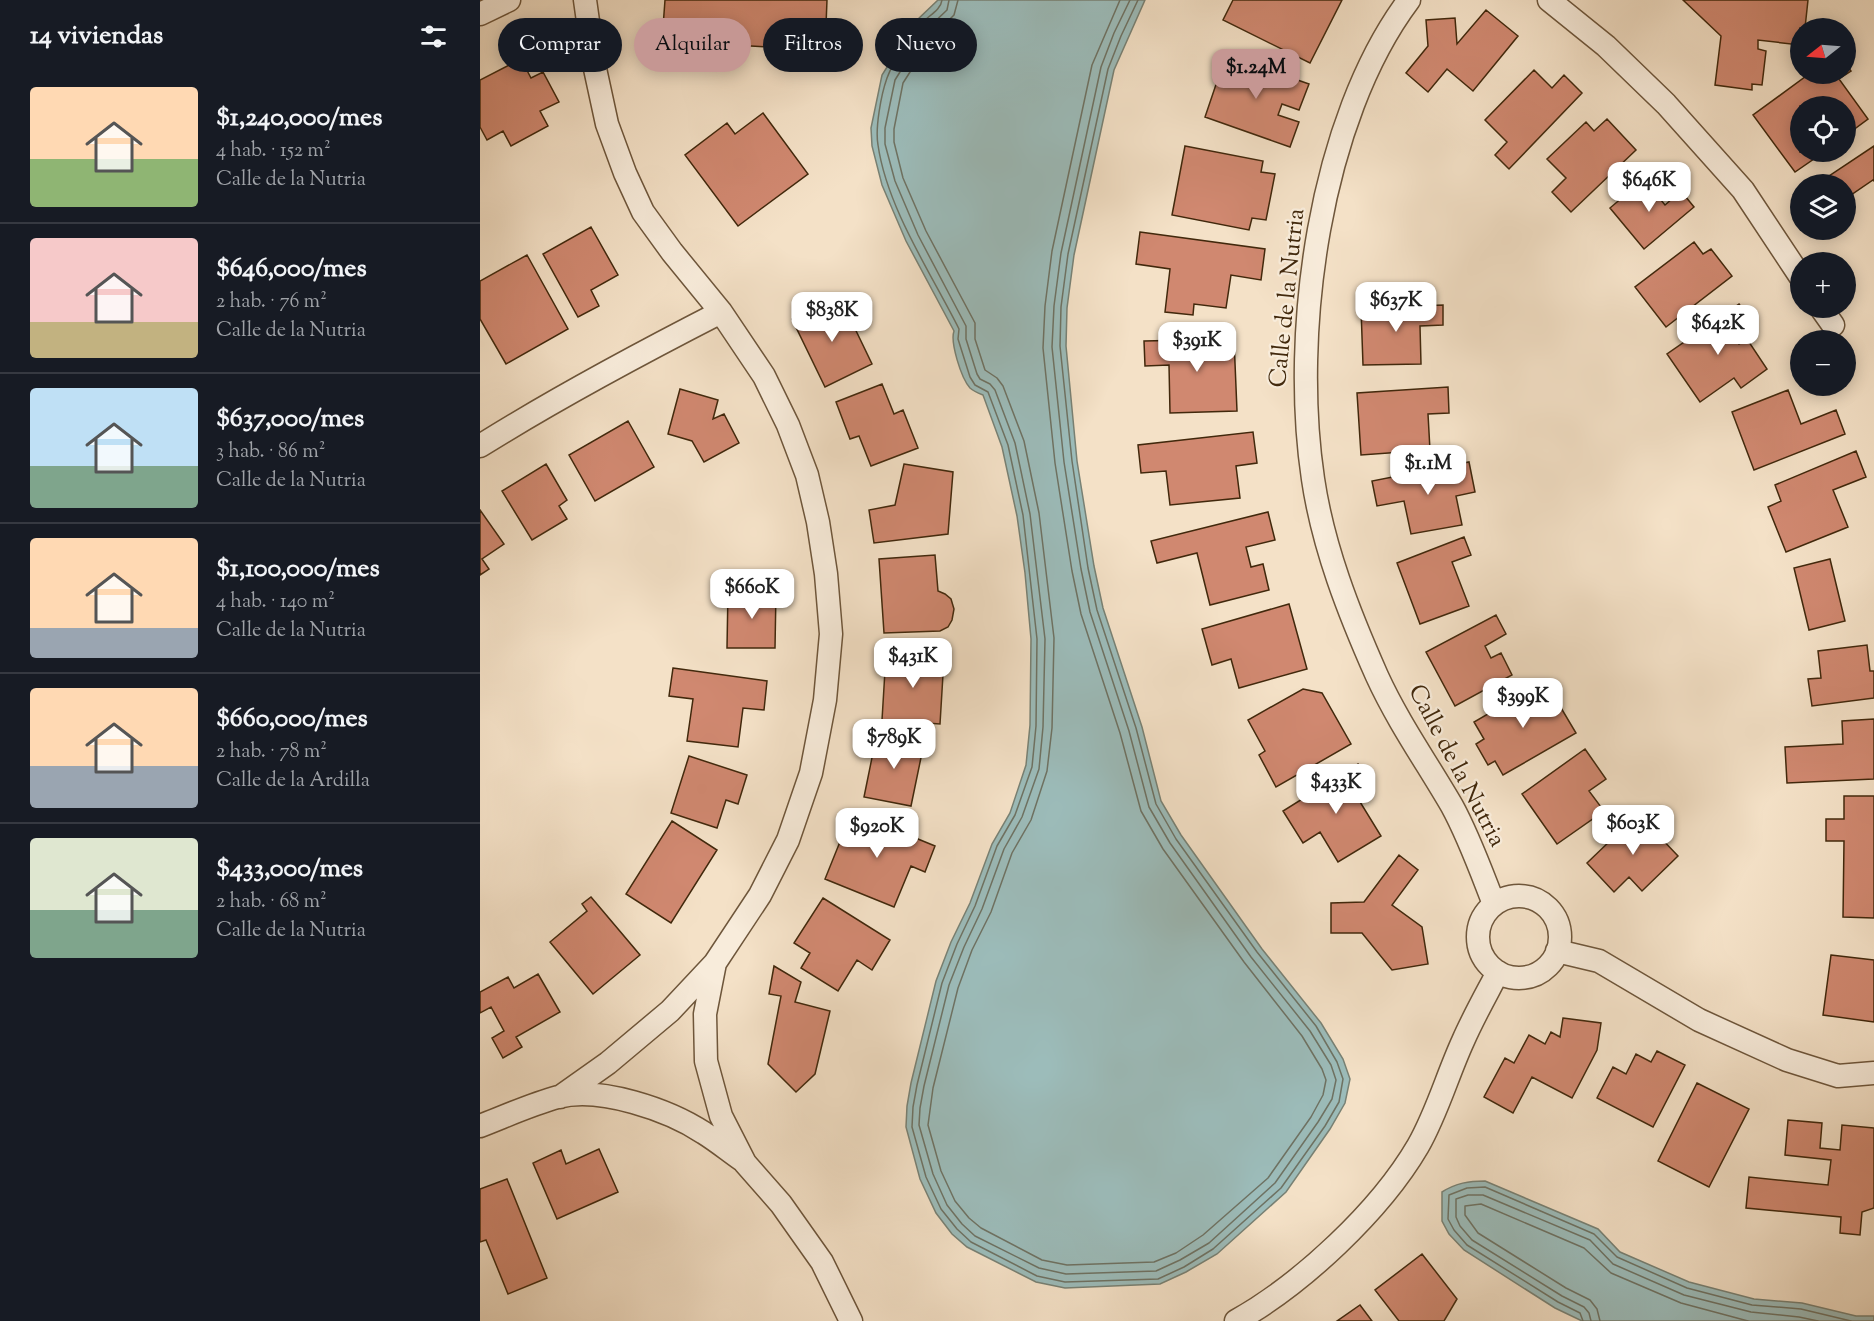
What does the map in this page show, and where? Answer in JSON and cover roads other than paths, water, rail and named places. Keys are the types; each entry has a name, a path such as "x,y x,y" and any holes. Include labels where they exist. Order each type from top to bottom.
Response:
{"street":[{"path":"480,14 509,0"},
{"path":"480,1126 560,1096 608,1063 670,1011 715,963 760,895 788,840 811,773 825,700 831,634 826,574 818,522 807,475 788,425 764,376 721,312 643,212 625,173 607,124 594,64 585,0"},
{"name":"Calle de la Nutria","path":"1409,0 1391,24 1363,80 1333,164 1316,248 1308,322 1305,402 1313,480 1330,558 1378,678 1406,733 1452,807 1472,848 1494,904"},
{"path":"1549,0 1606,46 1666,104 1743,190 1790,261"},
{"path":"480,446 638,354 721,312"},
{"path":"1518,896 1531,898 1552,913 1558,925 1557,951 1543,970 1532,976 1509,977 1498,972 1484,958 1478,939 1479,926 1485,914 1494,904 1505,898 1518,896"},
{"path":"1557,951 1599,961 1699,1020 1787,1059 1838,1076 1874,1073"},
{"path":"715,963 705,1014 706,1061 721,1116 745,1163"},
{"path":"1236,1321 1289,1285 1323,1257 1352,1230 1386,1191 1417,1146 1439,1102 1463,1041 1498,972"},
{"path":"560,1096 599,1095 630,1101 704,1132 745,1163 781,1204 822,1262 851,1321"}],"water":[{"path":"938,0 1145,0 1114,70 1074,255 1067,308 1066,346 1077,461 1094,566 1103,608 1142,727 1161,801 1181,835 1262,949 1321,1023 1343,1059 1350,1079 1345,1103 1330,1129 1286,1192 1217,1254 1160,1284 1065,1288 1036,1282 967,1247 952,1234 936,1213 920,1179 906,1127 911,1083 936,981 951,942 970,903 992,844 1010,813 1026,765 1030,725 1031,639 1025,573 1017,516 1002,447 983,395 970,388 963,376 955,351 954,331 906,241 882,185 872,146 871,128 884,72 977,72 977,18 919,18"},
{"path":"1485,1181 1598,1229 1620,1252 1689,1282 1754,1299 1802,1303 1856,1316 1874,1316 1874,1321 1582,1321 1555,1308 1464,1250 1449,1234 1442,1221 1442,1192 1463,1183"}]}
